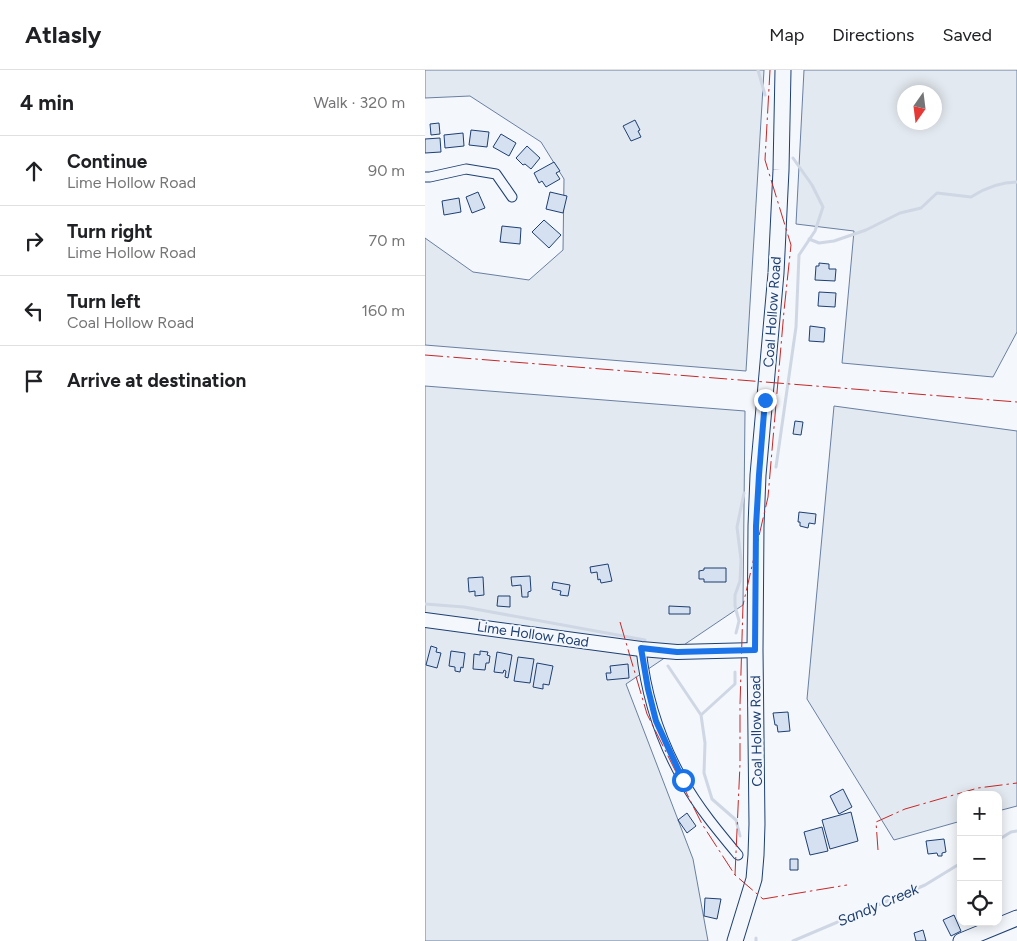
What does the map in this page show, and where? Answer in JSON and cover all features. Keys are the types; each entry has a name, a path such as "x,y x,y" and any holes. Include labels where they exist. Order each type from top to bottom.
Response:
{"main road":[{"name":"Coal Hollow Road","path":"735,941 754,880 756,855 756,518 776,273 783,70"},
{"path":"961,941 1017,918"}],"street":[{"path":"425,177 466,169 496,174 512,197"},
{"name":"Lime Hollow Road","path":"425,620 677,652 755,650"},
{"path":"641,648 656,721 683,780 697,803 738,855"}],"shaded area":[{"path":"425,70 764,70 746,371 425,345 425,238 473,272 529,280 563,250 564,179 541,142 470,96 425,98"},
{"path":"804,70 1017,70 1017,332 993,377 842,363 854,231 796,224"},
{"path":"425,386 745,411 743,605 626,684 693,859 708,941 425,941"},
{"path":"834,406 1017,431 1017,806 1002,810 1002,791 957,791 957,822 894,840 807,699"}],"building":[{"path":"635,120 641,137 631,141 623,126"},
{"path":"439,123 440,134 431,135 430,124"},
{"path":"471,130 489,132 487,147 469,145"},
{"path":"463,133 464,146 445,148 444,135"},
{"path":"501,134 516,143 509,156 493,147"},
{"path":"440,138 441,152 425,153 425,139"},
{"path":"527,146 540,158 531,169 525,164 523,165 516,158"},
{"path":"554,162 560,171 556,173 560,179 546,187 542,181 539,183 534,173"},
{"path":"478,192 485,208 472,213 466,197"},
{"path":"550,192 567,196 563,213 546,209"},
{"path":"459,198 461,212 444,215 442,201"},
{"path":"544,220 561,235 549,248 532,232"},
{"path":"502,226 521,228 520,244 500,242"},
{"path":"819,263 829,264 829,269 836,269 835,281 815,280 816,266 819,266"},
{"path":"819,292 836,293 835,307 818,306"},
{"path":"810,326 825,328 824,342 809,341"},
{"path":"795,421 803,422 801,435 793,434"},
{"path":"799,512 816,514 815,524 809,523 808,528 800,526 800,522 798,522"},
{"path":"608,564 612,581 601,583 600,579 598,580 597,572 591,573 590,567"},
{"path":"704,568 726,568 726,582 704,582 704,579 699,579 699,571 704,570"},
{"path":"530,576 531,591 528,592 528,597 522,597 521,585 512,586 511,577"},
{"path":"483,577 484,595 475,596 475,591 469,592 468,578"},
{"path":"553,582 570,585 568,596 560,595 561,591 552,589"},
{"path":"498,596 510,596 510,607 497,606"},
{"path":"669,606 690,607 690,614 669,614"},
{"path":"431,646 437,648 436,652 441,653 437,668 426,665"},
{"path":"451,651 465,653 463,668 461,667 460,672 455,671 455,667 449,666"},
{"path":"480,651 488,652 487,655 490,656 485,670 473,669 474,654 480,655"},
{"path":"497,652 512,655 508,678 505,677 506,671 504,670 503,673 494,672"},
{"path":"518,657 534,659 530,683 514,681"},
{"path":"537,663 553,666 549,685 543,684 543,689 533,687"},
{"path":"628,664 629,678 607,680 606,673 611,673 610,666"},
{"path":"788,712 790,731 778,732 773,713"},
{"path":"843,789 852,807 839,814 830,796"},
{"path":"851,812 858,841 830,849 822,820"},
{"path":"687,813 696,826 687,833 678,820"},
{"path":"822,827 828,851 810,855 804,832"},
{"path":"944,839 946,852 942,853 942,856 938,856 937,853 928,854 926,841"},
{"path":"790,859 798,859 798,870 790,870"},
{"path":"705,898 721,899 717,919 704,916"},
{"path":"954,915 957,926 961,931 951,936 943,920"},
{"path":"923,930 926,941 916,941 914,933"}],"waterway":[{"path":"758,70 765,95"},
{"path":"776,467 796,327 799,255 815,231 823,207 812,185 793,158"},
{"path":"809,239 819,243 834,241 866,230 900,213 921,208 937,193 971,197 993,186 1017,182"},
{"path":"736,633 739,621 735,606 735,595 740,581 741,560 737,527 744,493"},
{"path":"425,604 464,607 645,640"},
{"path":"668,666 701,715 705,743 704,773 712,799 736,820 740,836"},
{"path":"701,715 735,684 735,672"},
{"name":"Sandy Creek","path":"1002,838 1017,831"},
{"name":"Sandy Creek","path":"793,941 925,885 957,865"}],"power":[{"path":"735,875 740,764 743,605 768,497 791,245 765,160 770,70"},
{"path":"425,355 1017,402"},
{"path":"620,622 647,714 702,824 735,875 763,899 847,885"},
{"path":"878,850 876,822 905,809 978,788 1017,783"}],"route":[{"path":"683,780 656,721 641,648 677,652 755,650 756,526 765,400"}]}
